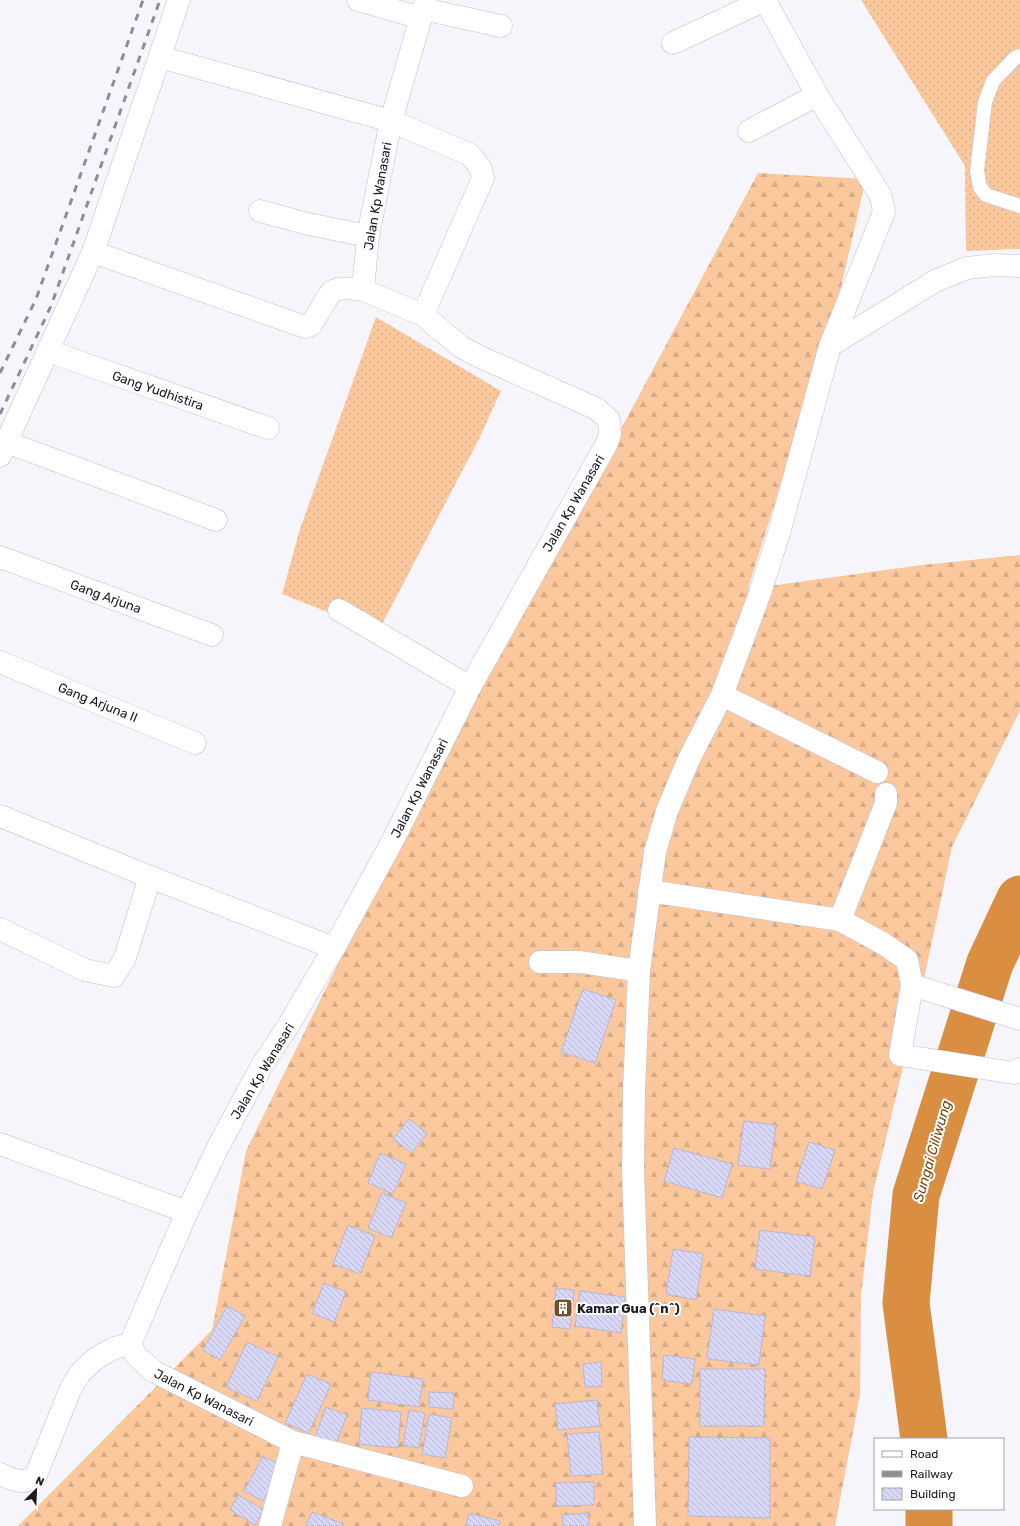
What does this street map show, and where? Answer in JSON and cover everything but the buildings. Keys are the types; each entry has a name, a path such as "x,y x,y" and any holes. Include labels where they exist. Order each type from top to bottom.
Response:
{"street":[{"path":"179,0 93,252 3,449 216,520"},
{"path":"358,0 424,9 501,26"},
{"path":"645,1526 633,1169 639,971 655,852 667,811 688,761 722,695 760,593 780,533 830,346 884,212 881,196 817,95 765,0 673,43"},
{"name":"Jalan Kp Wanasari","path":"424,9 390,121 368,236 363,290 423,315 460,346 478,356 597,409 609,420 610,426 607,443 470,687 393,840 334,948 288,1026 261,1067 218,1147 187,1212 130,1344 135,1354 153,1371 293,1442 462,1486"},
{"path":"160,57 390,121 469,154 482,170 483,178 423,315"},
{"path":"749,131 817,95"},
{"path":"260,211 308,224 368,236"},
{"path":"93,252 305,327 311,325 331,292 344,288 363,290"},
{"path":"830,346 935,281 967,268 995,265 1020,266"},
{"name":"Gang Yudhistira","path":"48,351 268,428"},
{"name":"Gang Arjuna","path":"0,557 212,635"},
{"path":"340,610 470,687"},
{"name":"Gang Arjuna II","path":"0,662 195,743"},
{"path":"722,695 877,772"},
{"path":"840,920 886,803 886,794"},
{"path":"0,816 150,877 334,948"},
{"path":"0,929 85,970 114,976 125,958 150,877"},
{"path":"649,891 840,920 884,944 907,960 912,985 900,1054 1017,1071"},
{"path":"540,962 580,962 639,971"},
{"path":"912,985 1020,1019"},
{"path":"0,1144 187,1212"},
{"path":"0,1474 24,1482 31,1480 36,1475 70,1390 80,1373 95,1359 114,1348 130,1344"},
{"path":"270,1526 293,1442"}],"lane":[{"path":"1020,56 1015,58 993,81 985,102 977,171 980,188 986,195 1020,206"}],"green space":[{"path":"861,0 1020,0 1020,249 966,251 965,166"},
{"path":"758,173 866,179 838,300 748,589 922,565 1020,555 1020,711 952,847 924,979 873,1193 861,1296 860,1395 835,1526 18,1526 212,1330 246,1151 419,799 621,429"},
{"path":"376,317 501,391 479,439 378,632 282,594 300,529"}],"waterway":[{"name":"Sungai Ciliwung","path":"924,1438 906,1303 916,1195 990,963 1020,899"},
{"name":"Sungai Ciliwung","path":"929,1510 929,1526"}],"railway":[{"path":"0,373 36,299 143,0"},
{"path":"0,414 51,306 160,0"}],"place":[{"name":"Kamar Gua (^n^)","path":"563,1308"}]}
